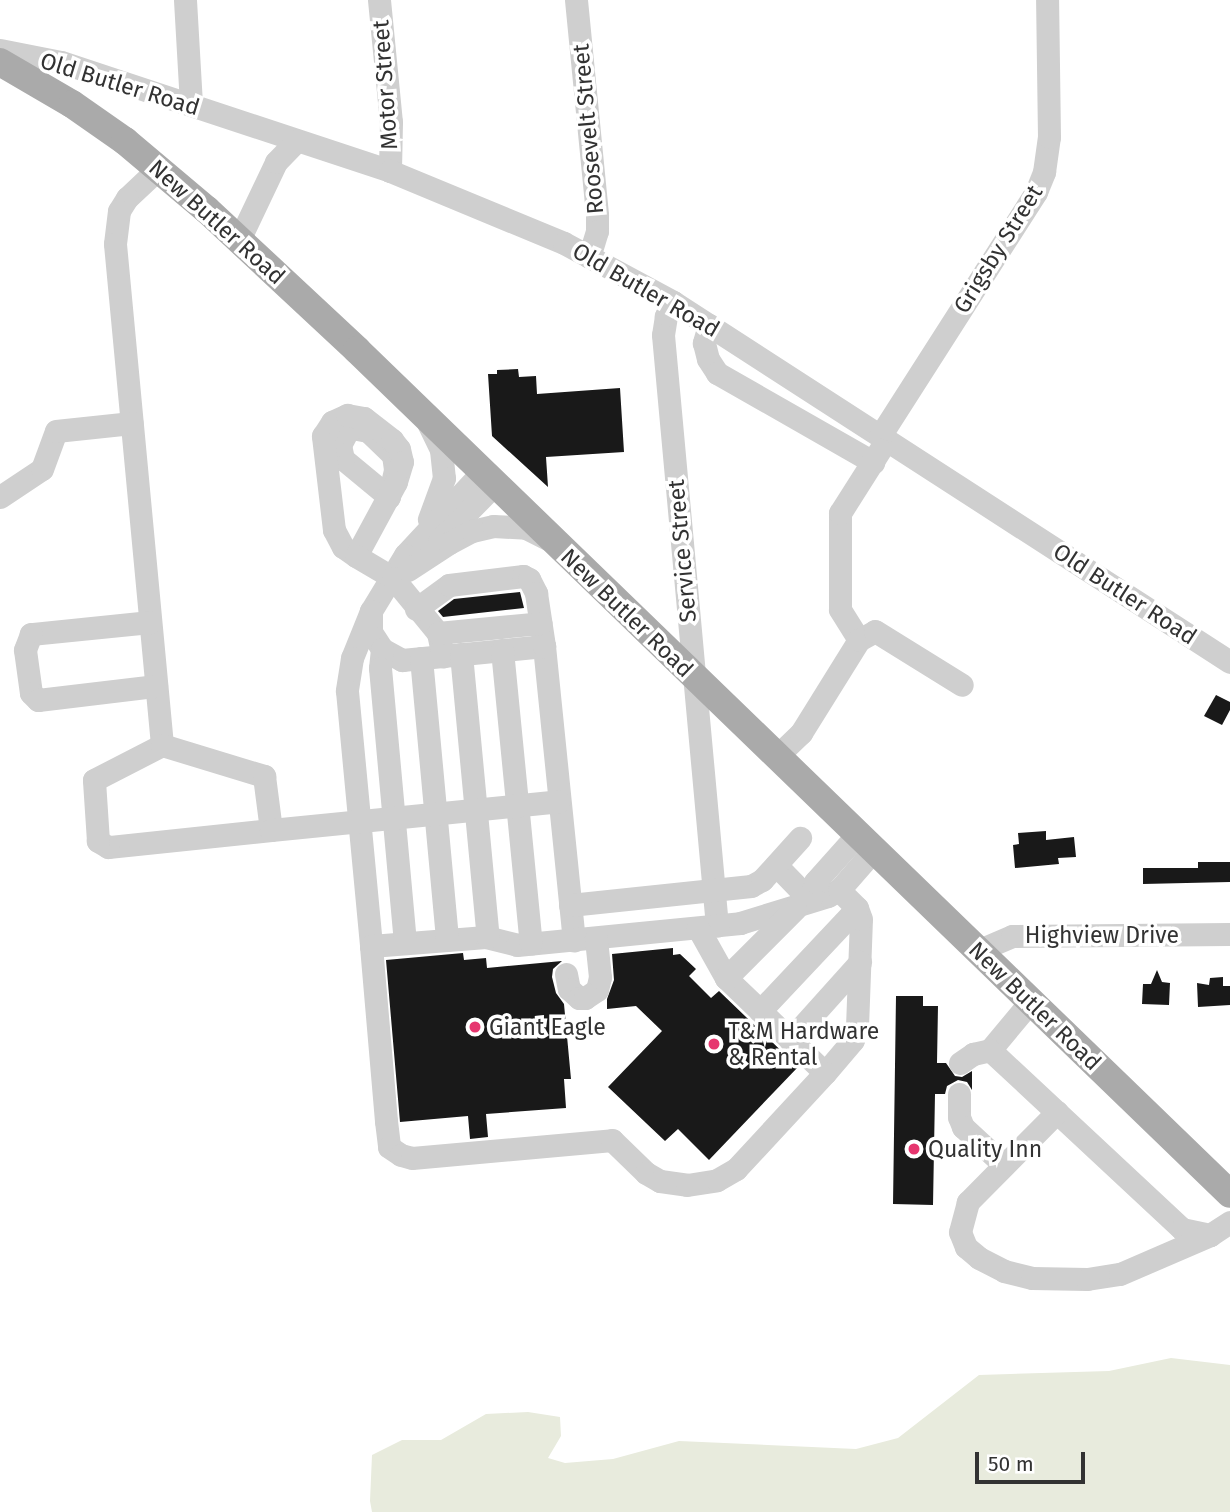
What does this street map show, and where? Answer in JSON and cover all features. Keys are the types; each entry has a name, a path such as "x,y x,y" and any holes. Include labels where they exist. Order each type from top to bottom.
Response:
{"main road":[{"name":"New Butler Road","path":"0,62 72,104 159,168 239,240 418,409 1230,1194"}],"street":[{"path":"184,0 191,105"},
{"name":"Motor Street","path":"379,0 391,122 390,171"},
{"name":"Roosevelt Street","path":"576,0 597,215 597,231 589,257"},
{"name":"Grigsby Street","path":"859,640 840,609 839,513 873,462 883,438 1036,192 1044,172 1049,137 1047,0"},
{"name":"Old Butler Road","path":"0,50 61,62 390,171 509,218 589,257 673,302 1230,662"},
{"path":"239,240 276,162 297,140"},
{"path":"159,168 127,198 116,226 115,244 162,745"},
{"name":"Service Street","path":"673,302 666,316 663,335 713,891 708,927"},
{"path":"709,325 704,343 708,359 717,373 873,462"},
{"path":"418,409 441,450 444,478 431,515 404,566 416,609 438,633 477,809 488,937"},
{"path":"356,556 401,472 399,449 364,418 347,415 332,422 323,436 334,530 343,547 356,556 404,566 472,531 493,526 526,528 558,545"},
{"path":"0,497 42,468 56,431 132,423"},
{"path":"488,478 404,566 371,611 355,649 347,691 389,1147 412,1158 612,1140 646,1173 660,1181 687,1185 717,1180 736,1169 853,1040 857,1027 861,919 857,908 839,890"},
{"path":"416,609 449,585 523,576 533,585 542,634 570,905 572,950"},
{"path":"371,611 371,632 380,648 405,943"},
{"path":"150,622 31,634 25,650 31,693 38,700 156,686"},
{"path":"776,757 801,733 859,640 875,631 962,685"},
{"path":"438,633 542,634"},
{"path":"355,649 363,643 380,648 402,660 502,650 542,634"},
{"path":"502,650 531,944"},
{"path":"442,656 436,813 447,940"},
{"path":"271,830 264,776 162,745 94,780 99,841 108,847 559,801"},
{"path":"570,905 751,886 776,865 800,838"},
{"path":"371,946 488,937 508,944 531,944 572,950 758,919 839,890 865,843"},
{"path":"726,978 803,904 815,882 865,843"},
{"path":"776,865 803,904"},
{"path":"760,1011 857,908"},
{"path":"708,927 726,978 825,1073"},
{"name":"Highview Drive","path":"977,951 1012,936 1230,934"},
{"path":"790,1040 860,962"},
{"path":"960,1063 972,1054 990,1050 1030,1002"},
{"path":"990,1050 1182,1229 1210,1235"},
{"path":"959,1094 959,1117 963,1127 1004,1166"},
{"path":"1057,1112 968,1202 960,1232 966,1247 979,1258 1004,1271 1032,1278 1067,1280 1119,1274 1210,1235 1230,1222"}],"shaded area":[{"path":"1171,1358 1230,1365 1230,1512 372,1512 372,1455 402,1440 441,1440 486,1414 528,1412 560,1417 561,1436 548,1458 565,1463 613,1459 679,1441 856,1449 898,1438 979,1375 1109,1371"}],"building":[{"path":"518,369 519,377 536,376 537,394 620,388 624,452 546,457 548,487 492,436 488,374 497,374 497,370"},
{"path":"520,592 524,608 443,617 438,611 454,599"},
{"path":"1216,695 1230,702 1230,710 1222,725 1204,716"},
{"path":"1046,831 1046,840 1074,837 1076,857 1058,858 1059,864 1015,868 1013,845 1019,844 1018,833"},
{"path":"1198,862 1230,862 1230,882 1143,884 1143,868 1198,868"},
{"name":"T&M Hardware & Rental","path":"673,948 673,955 680,954 696,969 689,976 711,998 719,991 798,1067 709,1160 678,1129 665,1141 608,1087 662,1031 636,1006 607,1009 607,999 614,980 612,954"},
{"name":"Giant Eagle","path":"463,953 464,960 486,958 487,968 562,961 553,969 552,977 556,993 564,1004 571,1079 564,1079 566,1108 486,1114 488,1137 470,1139 468,1116 400,1122 386,960"},
{"path":"1157,970 1162,982 1170,983 1169,1005 1142,1004 1143,984 1151,984"},
{"path":"1223,977 1223,986 1230,986 1230,1005 1198,1007 1197,983 1209,985 1210,978"},
{"name":"Quality Inn","path":"896,996 923,996 923,1006 938,1006 937,1063 946,1063 955,1076 962,1077 972,1071 972,1090 967,1082 958,1080 947,1086 945,1094 935,1094 933,1205 893,1204"}],"place":[{"name":"Giant Eagle","path":"475,1027"},
{"name":"T&M Hardware & Rental","path":"714,1044"},
{"name":"Quality Inn","path":"914,1149"}]}
